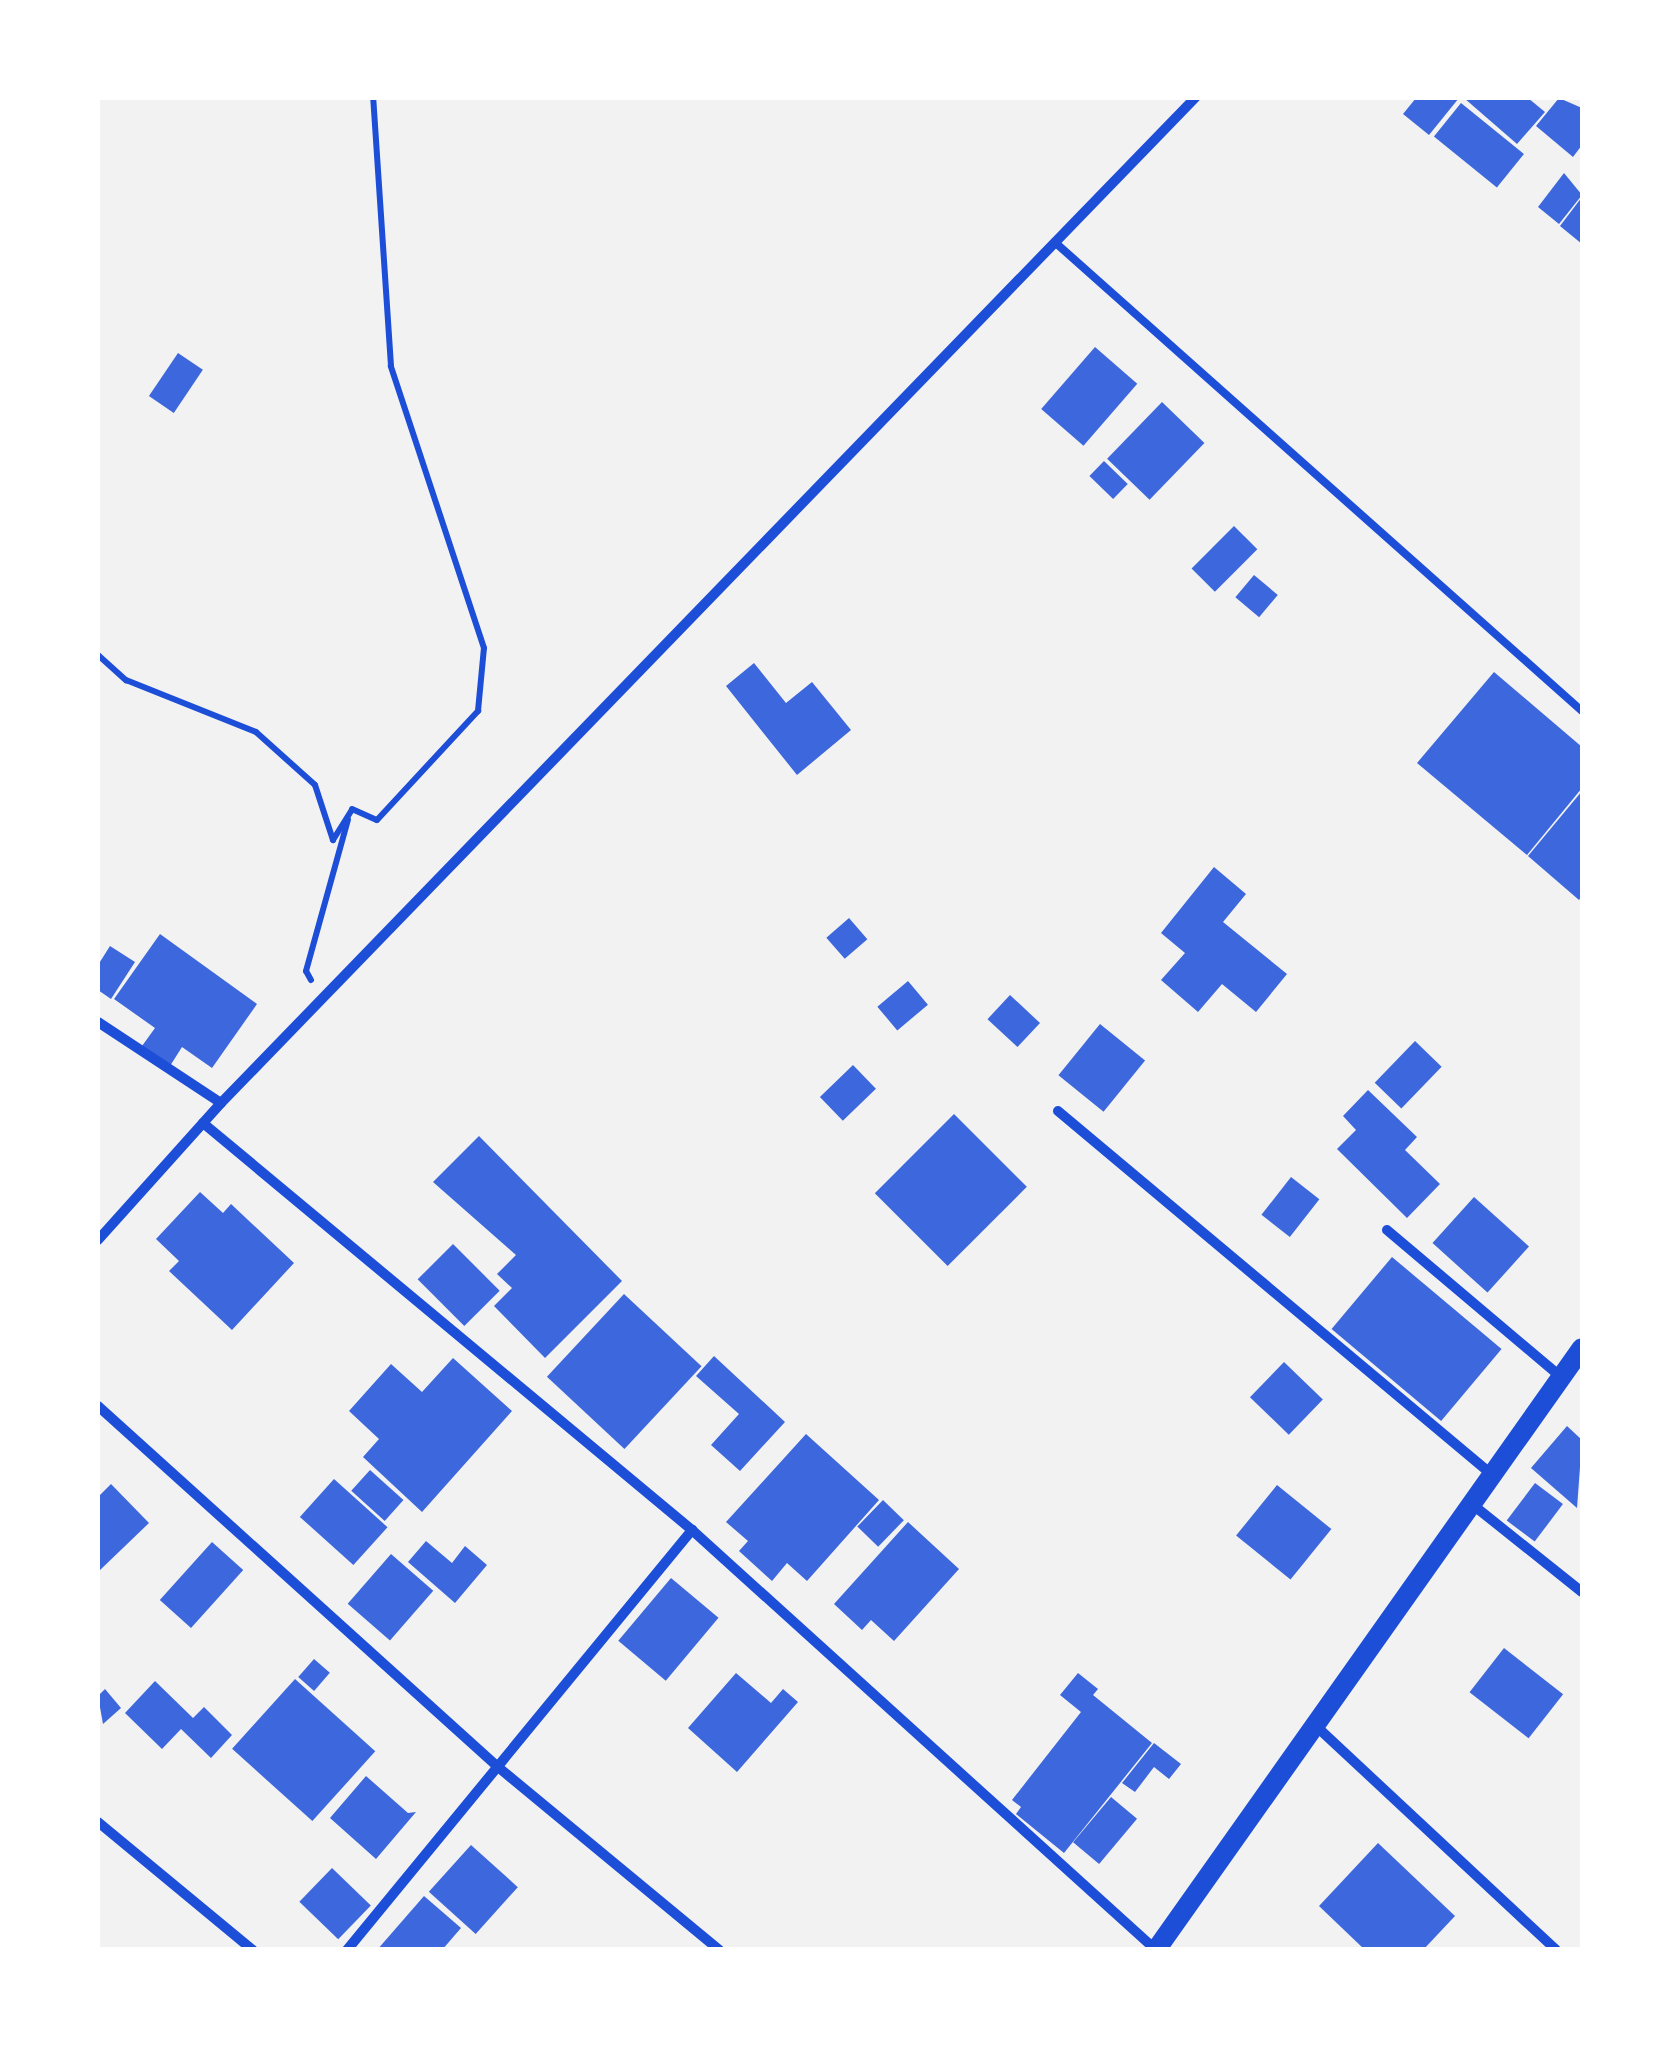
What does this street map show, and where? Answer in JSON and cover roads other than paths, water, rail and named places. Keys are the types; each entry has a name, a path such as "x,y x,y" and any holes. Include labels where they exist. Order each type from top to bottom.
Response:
{"main road":[{"path":"1156,1950 1582,1348"}],"street":[{"path":"98,1240 221,1103 1058,245 1195,98"},
{"path":"98,1022 221,1103"},
{"path":"1058,1111 1490,1474"},
{"path":"203,1123 692,1530 1156,1950"},
{"path":"1386,1230 1562,1378"},
{"path":"98,1406 498,1767 719,1950"},
{"path":"1473,1505 1582,1592"},
{"path":"348,1950 692,1530"},
{"path":"1316,1726 1556,1950"},
{"path":"98,1822 253,1950"}],"lane":[{"path":"1058,245 1582,712"}]}
